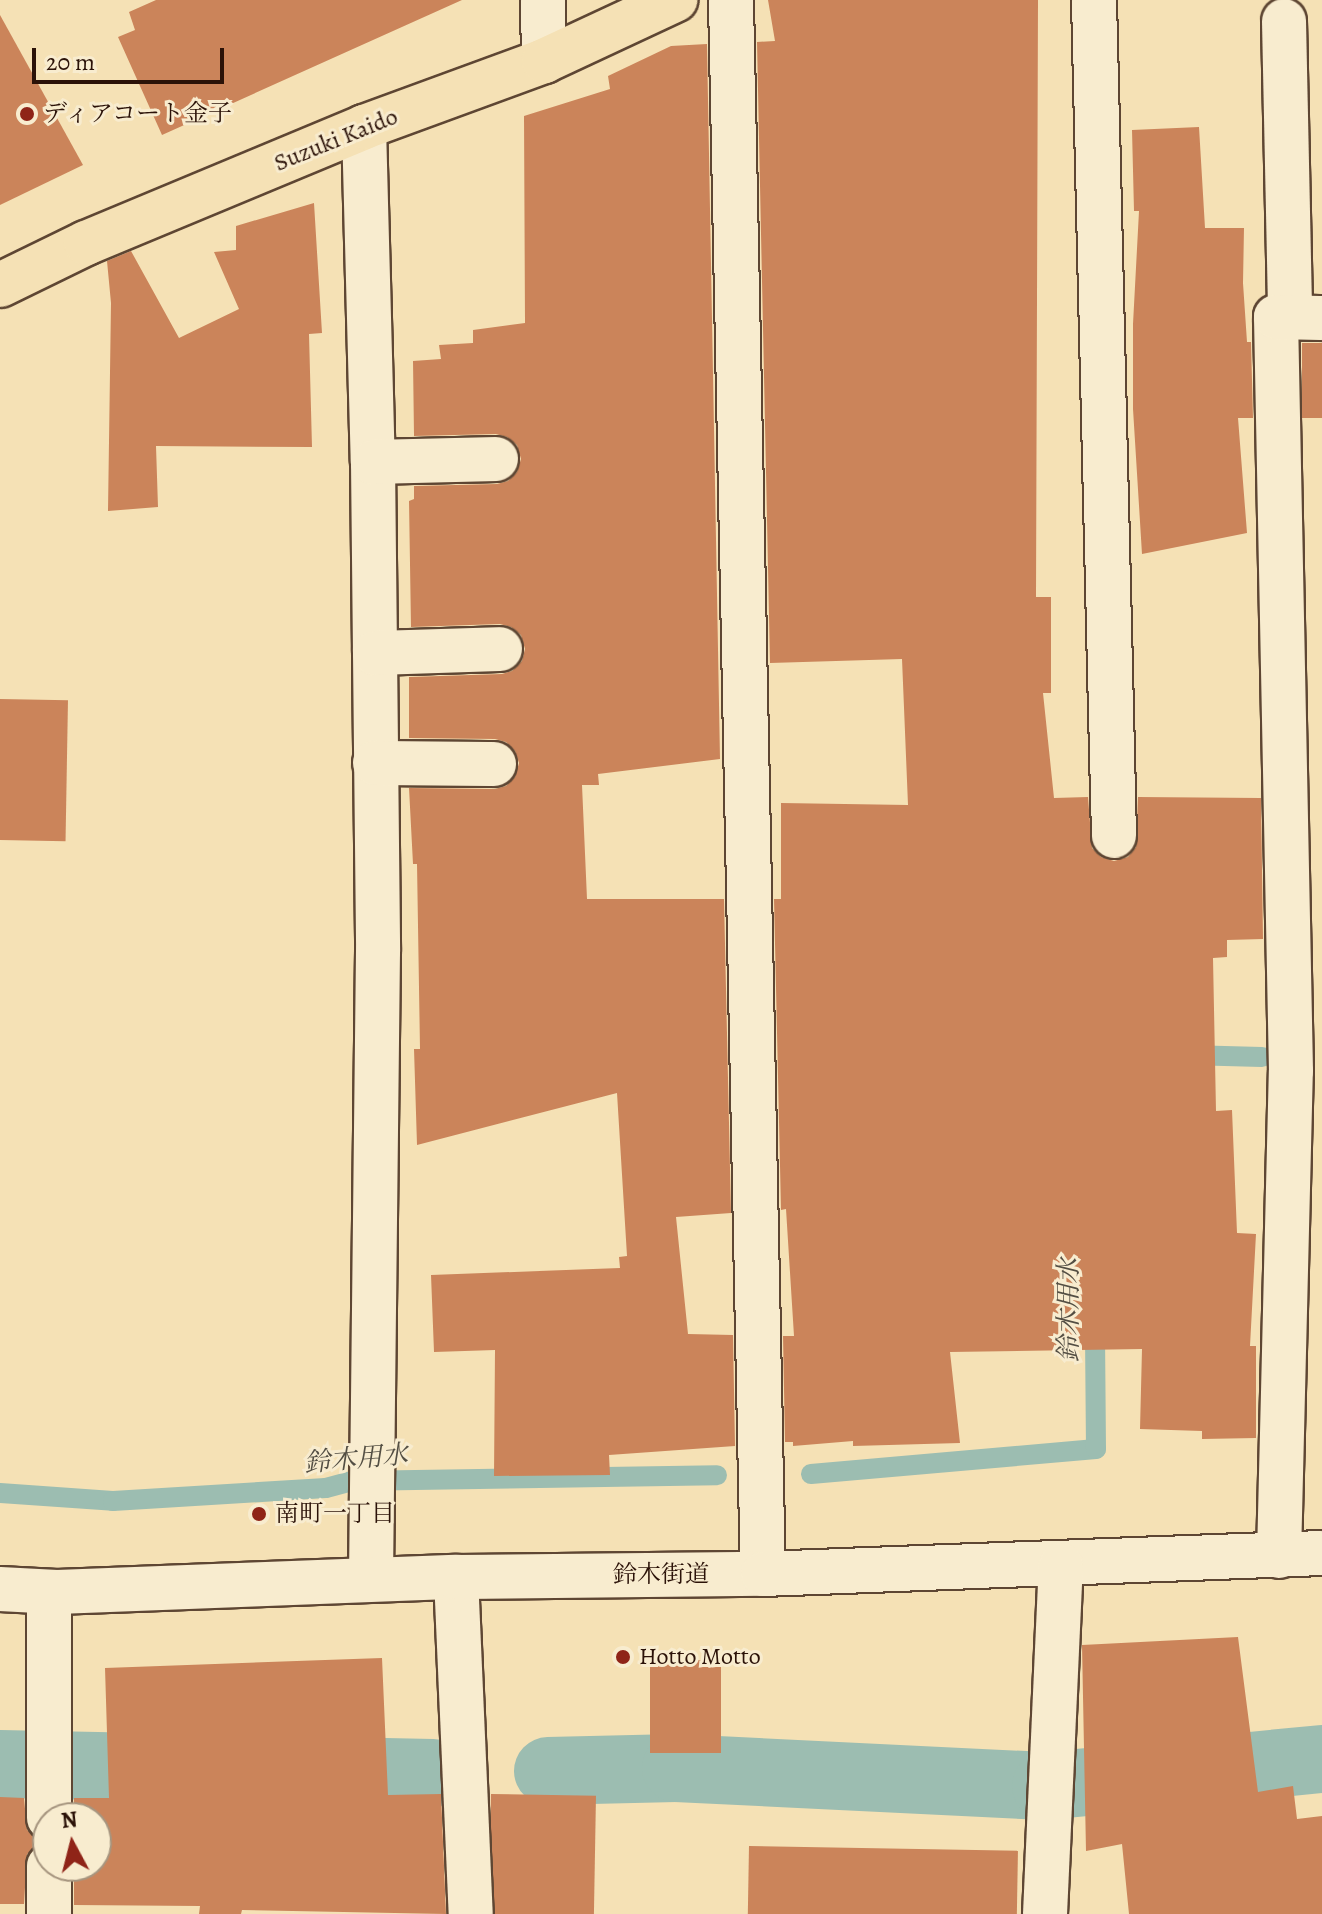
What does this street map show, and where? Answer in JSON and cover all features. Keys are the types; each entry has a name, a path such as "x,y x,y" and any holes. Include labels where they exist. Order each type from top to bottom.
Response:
{"main road":[{"name":"Suzuki Kaido","path":"0,285 86,243 364,127 544,61 675,0"}],"street":[{"path":"543,0 544,61"},
{"path":"731,0 763,1574"},
{"path":"1094,0 1114,836"},
{"path":"1279,1556 1291,1071 1276,317 1306,318 1284,21"},
{"path":"364,127 373,462 378,951 371,1579"},
{"path":"373,462 496,459"},
{"path":"375,653 500,649"},
{"path":"375,763 494,764"},
{"name":"鈴木街道","path":"0,1589 49,1592 371,1579 763,1574 1322,1553"},
{"path":"1045,1914 1061,1565"},
{"path":"456,1577 471,1914"},
{"path":"49,1592 49,1802"},
{"path":"49,1882 49,1914"}],"building":[{"path":"156,0 462,0 162,135 118,37 135,30 129,12"},
{"path":"768,0 1038,0 1036,597 1051,597 1051,693 1043,693 1054,798 1088,797 1092,848 1101,857 1114,861 1128,857 1136,847 1138,797 1261,798 1263,939 1227,940 1227,957 1213,958 1216,1111 1232,1110 1237,1233 1256,1234 1250,1346 1256,1346 1256,1438 1202,1439 1202,1431 1140,1429 1142,1349 950,1352 960,1443 853,1446 853,1441 793,1446 793,1442 785,1442 783,1336 794,1336 786,1209 781,1210 774,899 781,899 781,803 908,805 902,659 770,663 757,42 775,41"},
{"name":"ディアコート金子","path":"0,15 83,165 0,205"},
{"path":"707,44 720,759 598,774 599,785 582,785 587,899 724,899 731,1213 676,1217 688,1334 733,1335 735,1446 609,1455 610,1475 494,1476 495,1350 434,1352 431,1275 620,1268 619,1257 627,1256 617,1093 417,1145 414,1049 420,1049 417,864 413,864 409,788 495,789 506,786 515,777 519,763 515,751 506,742 495,739 409,738 409,677 502,674 512,671 522,661 525,649 521,635 511,627 500,624 411,627 409,501 414,499 414,486 497,484 508,481 517,472 521,459 517,445 507,437 496,434 414,436 413,361 441,359 439,345 473,343 473,330 525,323 524,116 610,89 608,76 671,46"},
{"path":"1199,127 1205,228 1244,228 1243,283 1247,342 1251,342 1253,418 1238,418 1247,533 1142,554 1133,409 1133,324 1139,211 1134,211 1132,130"},
{"path":"314,203 322,333 309,334 312,447 156,446 158,507 108,511 111,303 107,261 131,251 179,338 239,309 214,252 236,250 236,226"},
{"path":"1302,343 1322,343 1322,418 1302,418"},
{"path":"0,699 68,700 66,841 0,840"},
{"path":"1238,1637 1258,1792 1293,1786 1297,1819 1322,1816 1322,1914 1129,1914 1122,1844 1086,1851 1082,1645"},
{"path":"382,1658 388,1795 441,1794 446,1914 242,1910 241,1914 199,1914 200,1906 74,1905 74,1882 112,1882 112,1802 74,1802 74,1798 109,1798 105,1668"},
{"path":"650,1660 721,1660 721,1753 650,1753"},
{"path":"491,1794 596,1796 594,1914 489,1914"},
{"path":"0,1797 24,1798 27,1830 32,1833 32,1851 27,1854 24,1904 0,1904"},
{"path":"749,1846 1018,1851 1017,1914 748,1914"}],"waterway":[{"name":"鈴木用水","path":"1187,1055 1262,1057"},
{"name":"鈴木用水","path":"811,1474 1096,1449 1095,1323"},
{"name":"鈴木用水","path":"0,1493 113,1501 326,1488 352,1481 717,1475"},
{"path":"548,1771 676,1768 1046,1786 1322,1759"},
{"path":"0,1764 433,1773"}],"place":[{"name":"ディアコート金子","path":"27,114"},
{"name":"南町一丁目","path":"259,1514"},
{"name":"Hotto Motto","path":"623,1657"}]}
